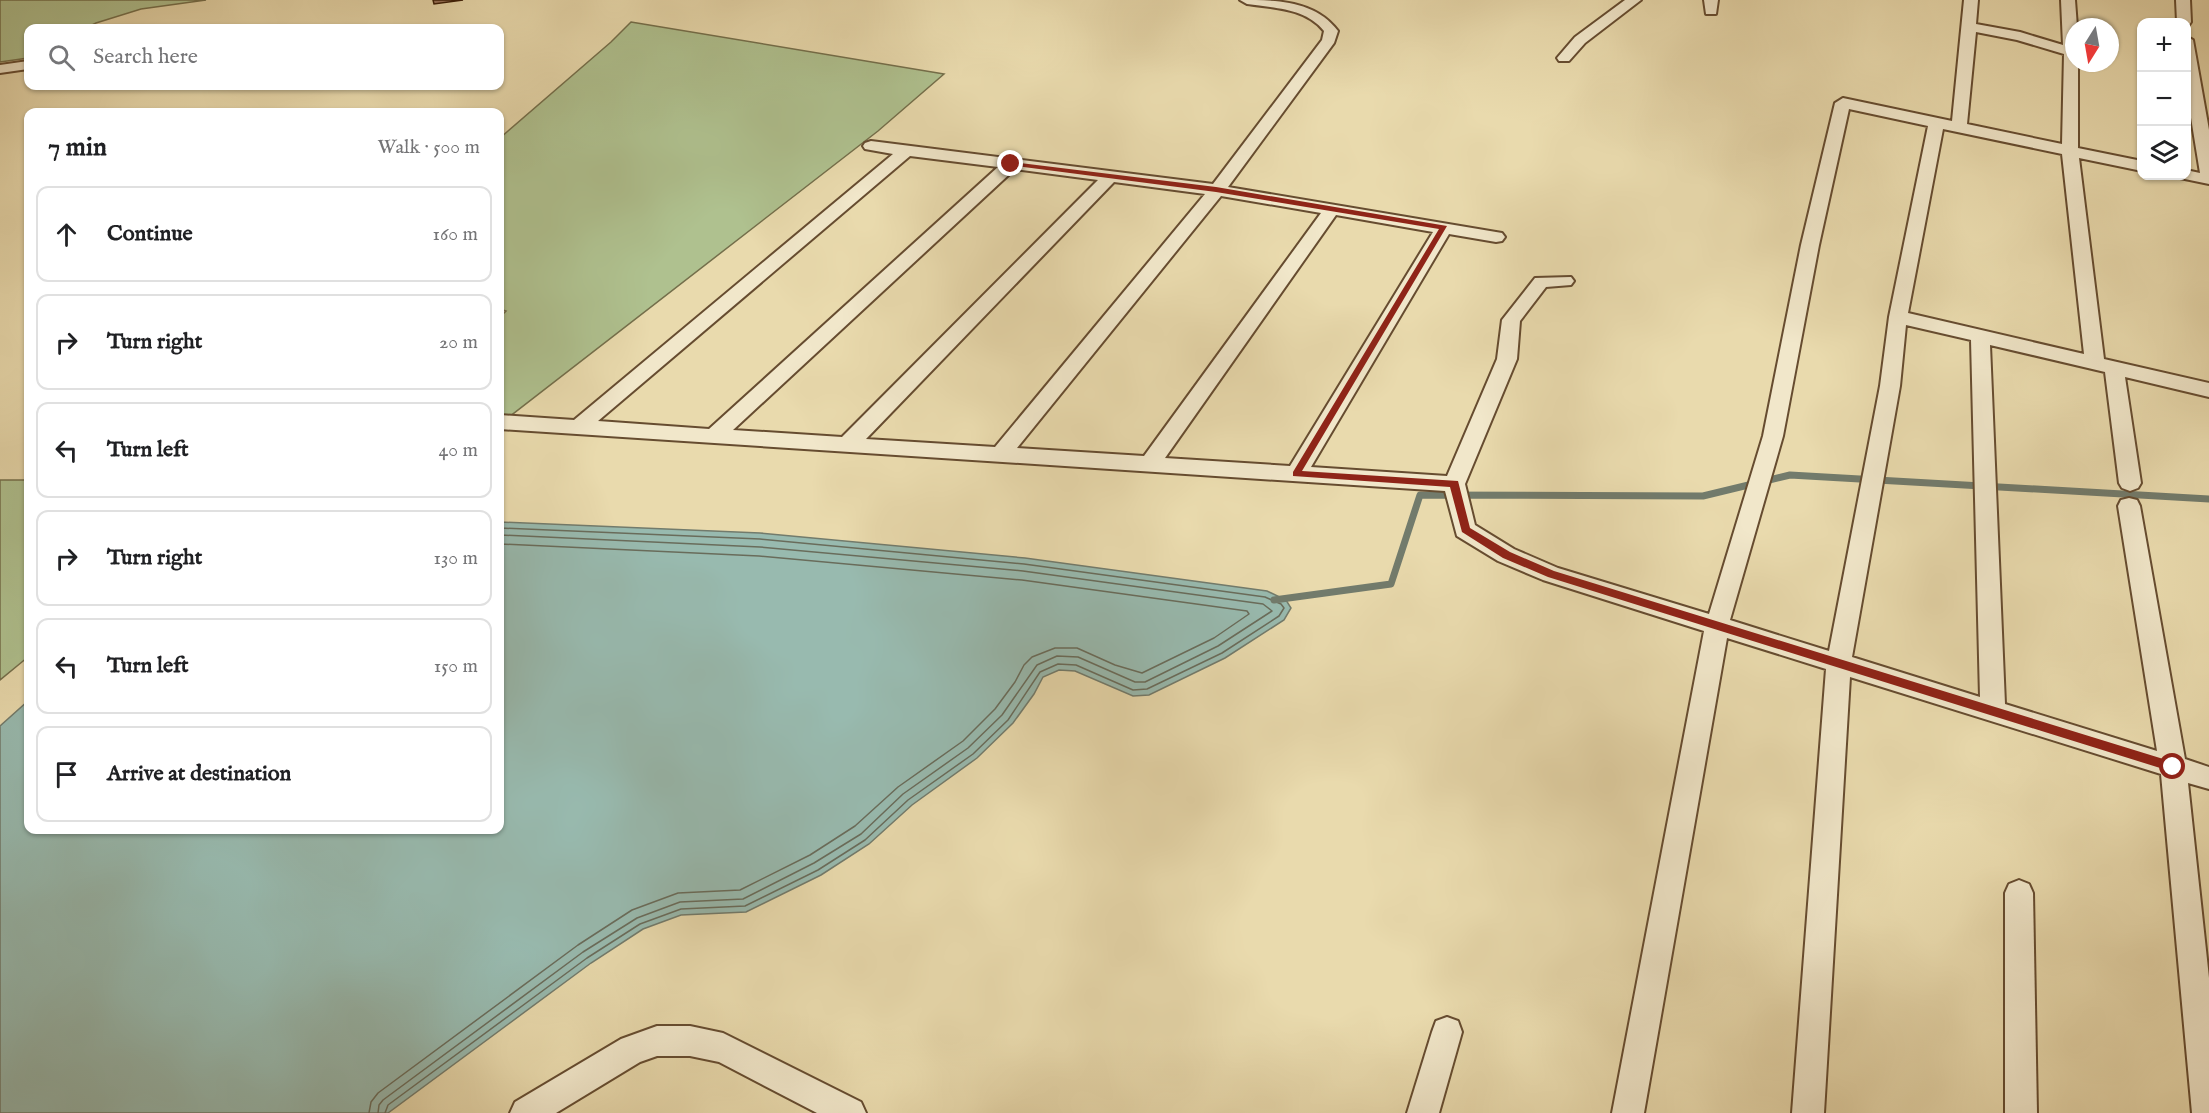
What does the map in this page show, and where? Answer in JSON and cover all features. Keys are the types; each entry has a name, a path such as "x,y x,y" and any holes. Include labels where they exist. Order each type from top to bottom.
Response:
{"street":[{"path":"1000,455 1216,190 1329,40 1331,31 1325,20 1306,11 1247,0"},
{"path":"1564,58 1580,40 1634,0"},
{"path":"1959,127 1971,0"},
{"path":"2068,0 2069,18"},
{"path":"2183,0 2184,18"},
{"path":"1969,27 1997,30 2038,40 2065,50"},
{"path":"2191,65 2209,178 2191,176"},
{"path":"0,69 24,66"},
{"path":"2071,72 2070,151 2173,767 2208,1113"},
{"path":"1628,1113 1717,626 1773,436 1810,245 1843,103 2137,165"},
{"path":"1808,1113 1839,664 1890,386 1898,317 1936,123"},
{"path":"871,146 1216,190 1496,237"},
{"path":"578,427 906,151"},
{"path":"714,436 1011,164"},
{"path":"847,444 1112,176"},
{"path":"1150,464 1332,209"},
{"path":"1296,474 1444,228"},
{"path":"1565,281 1541,282 1511,320 1507,358 1454,484 1465,530 1506,555 1551,574 2209,778"},
{"path":"1898,317 2209,390"},
{"path":"1980,336 1993,711"},
{"path":"504,422 1454,484"},
{"path":"2019,893 2021,1113"},
{"path":"1423,1113 1447,1032"},
{"path":"526,1113 632,1050 657,1041 690,1041 723,1048 850,1113"}],"green space":[{"path":"0,0 206,0 141,9 94,24 24,24 24,59 0,62"},
{"path":"631,22 944,74 878,131 504,421 504,313 506,311 504,310 504,135"},
{"path":"0,480 24,480 24,660 0,680"}],"water":[{"path":"504,522 760,533 1025,558 1267,591 1286,600 1291,608 1284,620 1225,658 1149,695 1133,696 1075,671 1059,670 1043,677 1013,723 977,758 912,805 869,844 821,875 746,912 681,915 643,929 591,963 388,1113 0,1113 0,726 24,705 24,834 504,834"}],"waterway":[{"path":"1274,600 1391,584 1420,495 1703,496 1790,475 2209,499"}],"route":[{"path":"1011,164 1216,190 1444,228 1296,474 1454,484 1465,530 1506,555 1551,574 2173,767"}]}
